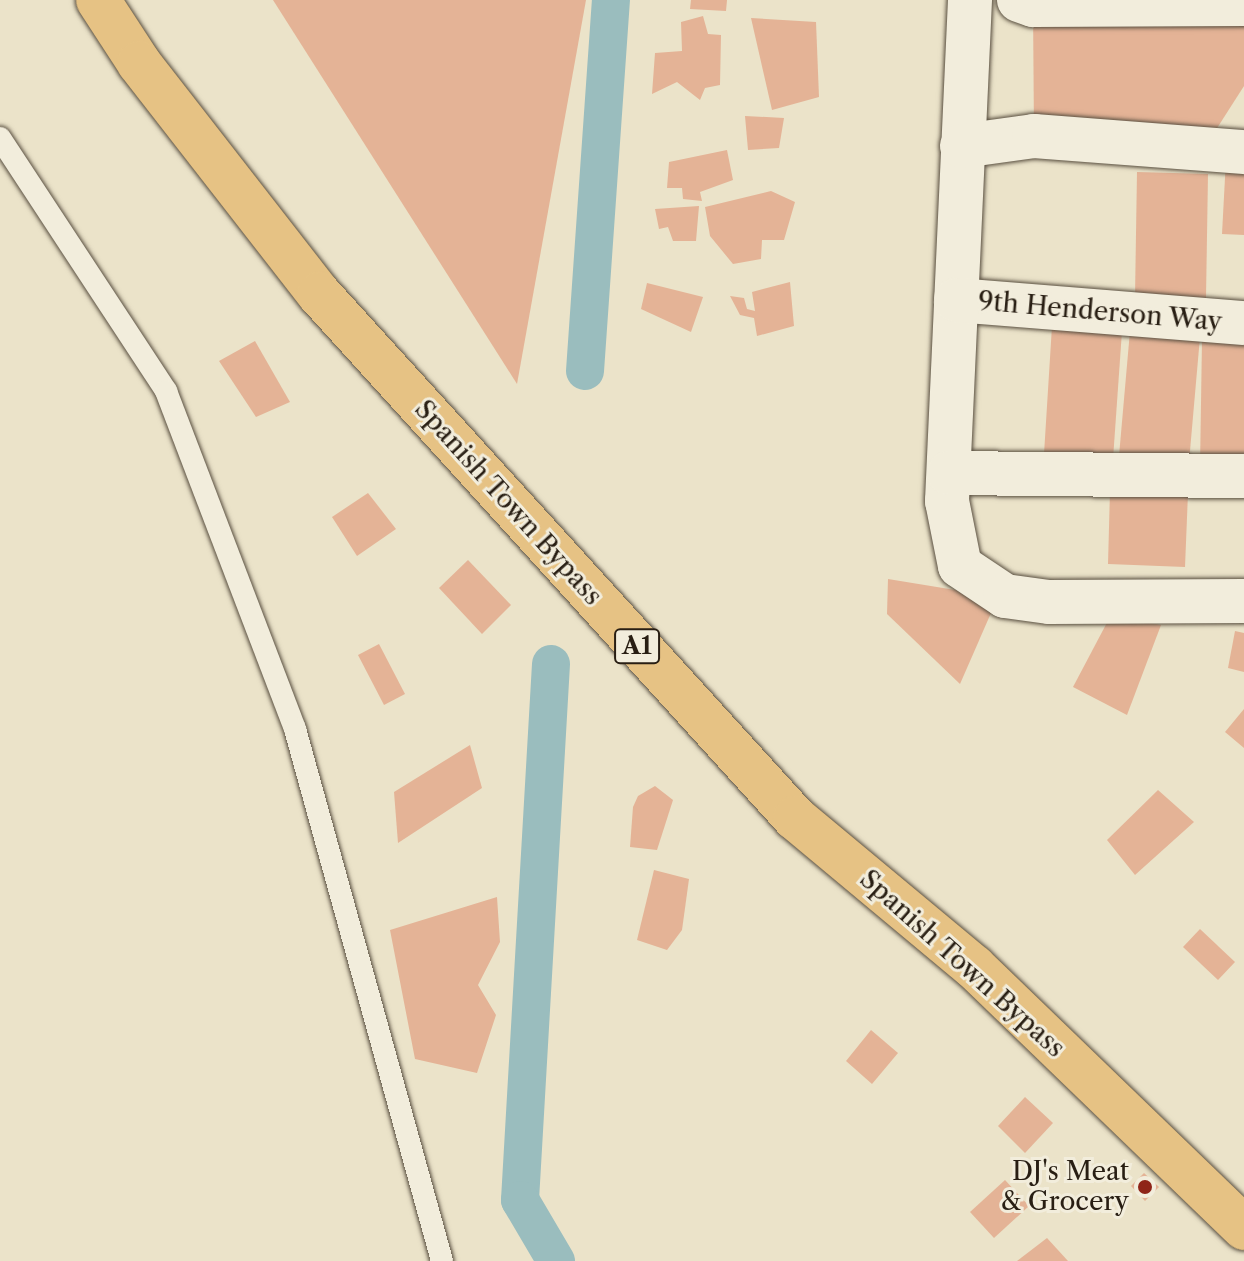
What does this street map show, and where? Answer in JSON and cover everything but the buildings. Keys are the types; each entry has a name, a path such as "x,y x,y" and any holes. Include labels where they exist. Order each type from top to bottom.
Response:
{"main road":[{"name":"Spanish Town Bypass","path":"98,0 139,63 319,294 795,818 974,967 1244,1228"}],"street":[{"path":"970,0 947,501 960,566 1005,596 1049,602 1244,601"},
{"path":"1019,0 1033,5 1244,4"},
{"path":"962,146 1034,136 1244,152"},
{"name":"9th Henderson Way","path":"956,300 1244,323"},
{"path":"949,473 1244,476"}],"lane":[{"path":"0,138 166,391 295,729 442,1261"}],"waterway":[{"path":"585,371 611,0"},
{"path":"551,664 520,1200 556,1261"}],"place":[{"name":"DJ's Meat & Grocery","path":"1145,1187"}]}
